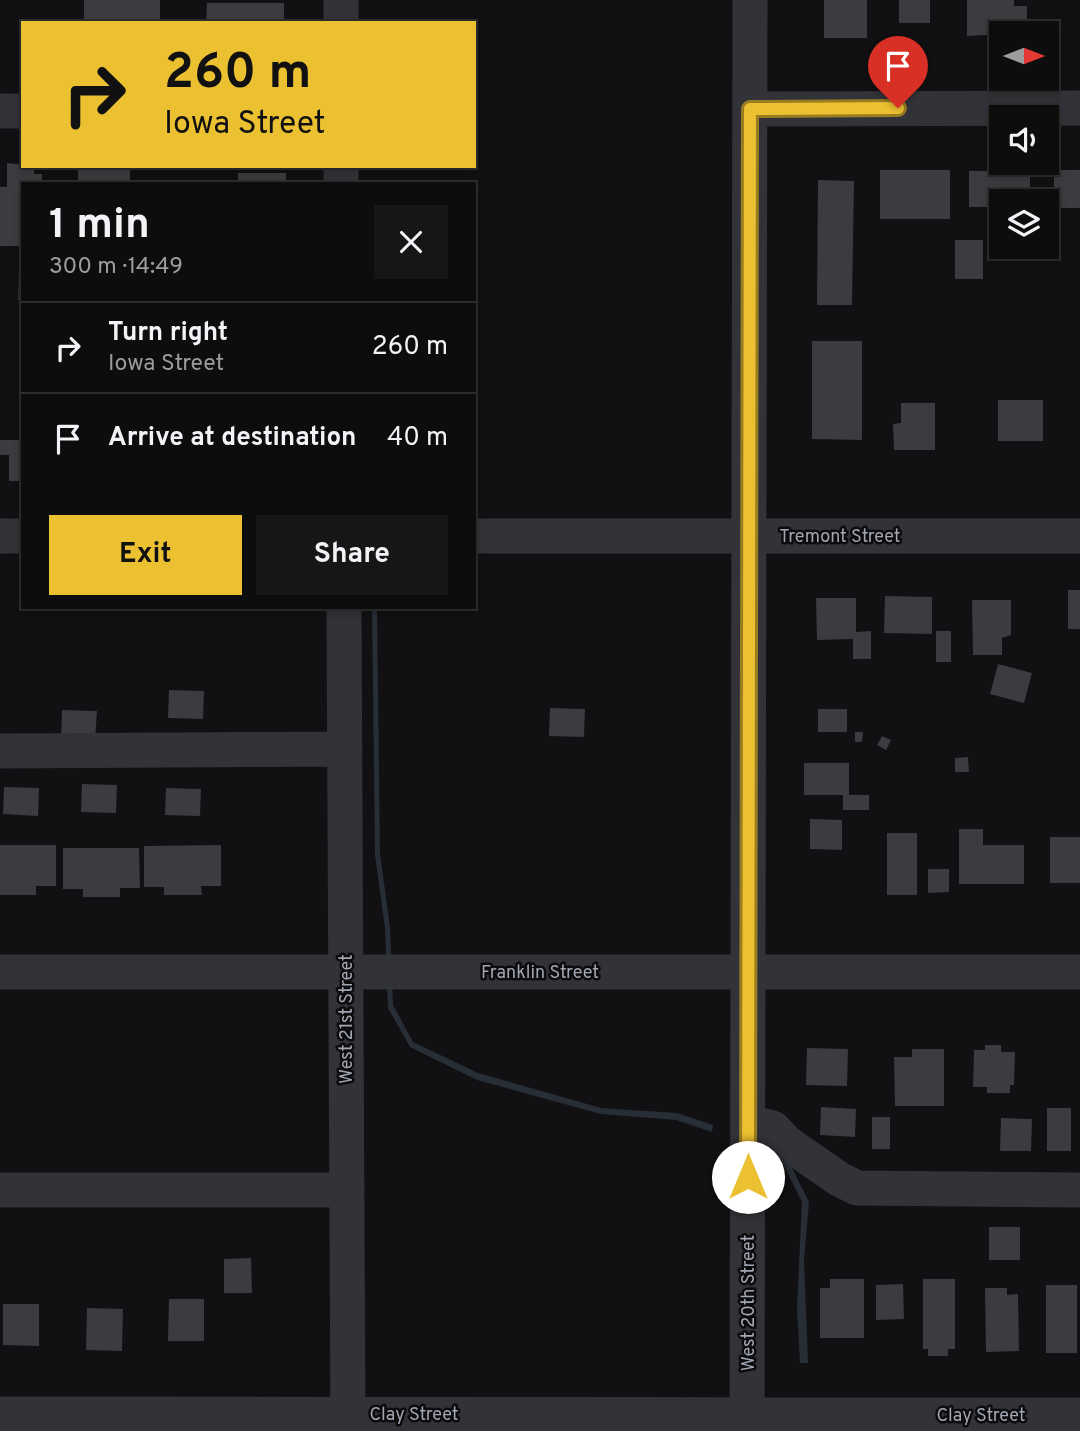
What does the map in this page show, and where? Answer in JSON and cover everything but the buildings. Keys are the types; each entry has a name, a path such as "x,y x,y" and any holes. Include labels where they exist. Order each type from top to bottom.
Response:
{"street":[{"path":"341,0 341,21"},
{"name":"West 20th Street","path":"747,1423 750,0"},
{"path":"750,109 1080,108"},
{"path":"0,111 21,111"},
{"path":"0,536 21,536"},
{"name":"Tremont Street","path":"476,536 1080,536"},
{"name":"West 21st Street","path":"344,609 345,749 358,972 347,1190 348,1423"},
{"path":"0,751 345,749"},
{"name":"Franklin Street","path":"0,972 1080,972"},
{"path":"748,1122 773,1128 787,1143 839,1179 857,1188 1080,1190"},
{"path":"0,1191 347,1190"},
{"name":"Clay Street","path":"0,1414 348,1423 747,1423 1080,1415"}],"shaded area":[{"path":"372,609 377,609 380,854 390,927 393,1005 413,1042 478,1073 601,1108 677,1113 713,1125 712,1132 676,1120 601,1114 477,1080 410,1047 388,1008 385,928 375,855"},
{"path":"765,1141 781,1146 809,1202 804,1260 808,1363 800,1363 797,1307 802,1202 777,1152 765,1148"}],"route":[{"path":"748,1177 750,109 898,108"}]}
